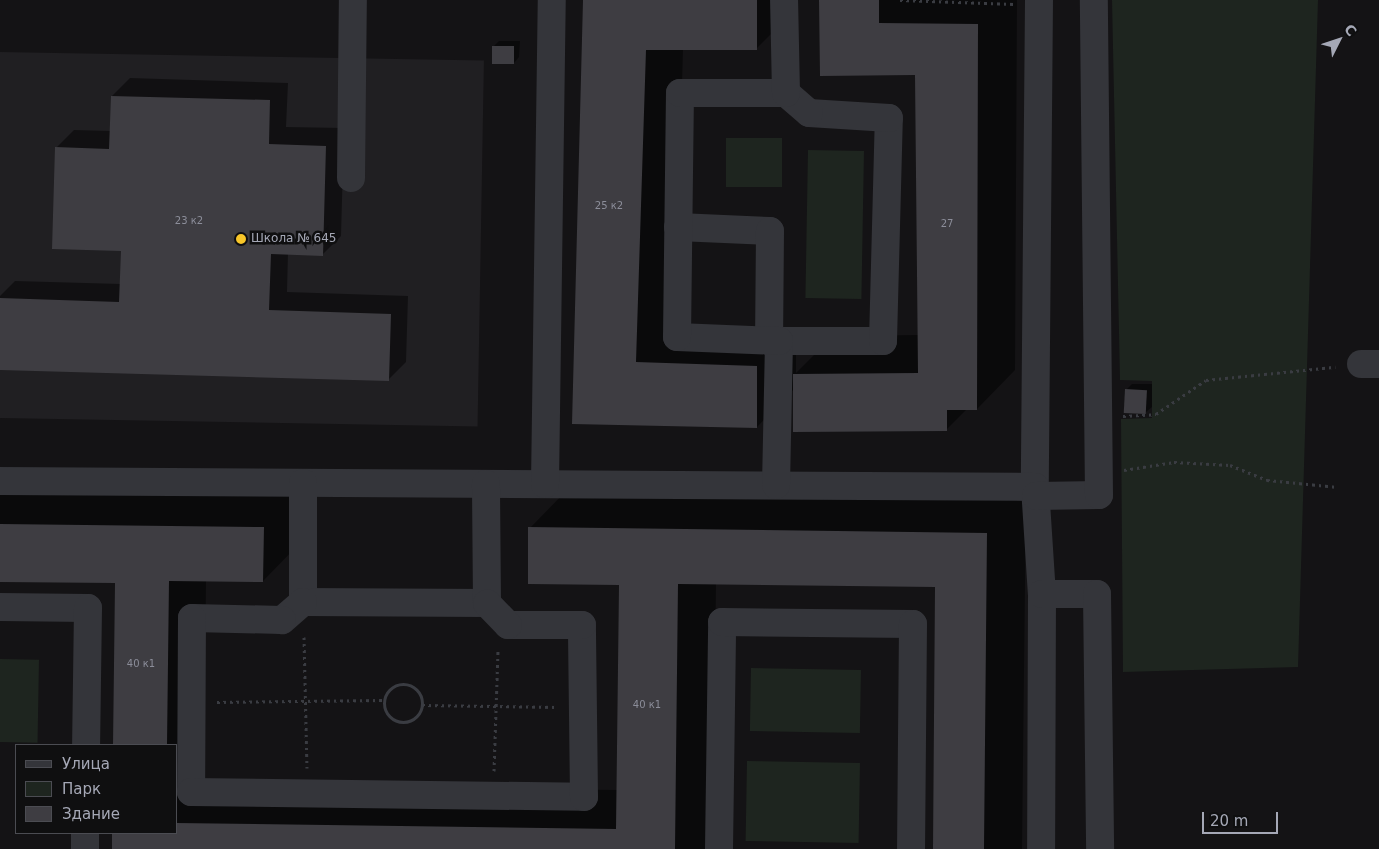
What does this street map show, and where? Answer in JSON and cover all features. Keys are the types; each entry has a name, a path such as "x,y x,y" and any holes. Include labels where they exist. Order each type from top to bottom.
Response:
{"street":[{"path":"351,178 353,0"},
{"path":"545,484 552,0"},
{"path":"784,0 786,94"},
{"path":"0,482 776,486 1036,491 1099,495 1094,0"},
{"path":"1028,7 1036,491 1042,594 1041,849"},
{"path":"680,93 786,94 810,113 889,118 883,341 774,341 677,337 680,93"},
{"path":"678,227 770,231 776,486"},
{"path":"303,483 303,602"},
{"path":"486,484 493,610 508,625 582,625 584,797 192,792 192,618 282,620 303,602 493,610"},
{"path":"1042,594 1097,594 1100,849"},
{"path":"0,607 88,608 86,744"},
{"path":"719,849 722,622 913,624 910,849"},
{"path":"85,834 85,849"}],"path":[{"path":"900,0 1018,4 1028,7"},
{"path":"1098,418 1156,414 1206,380 1358,365"},
{"path":"1099,474 1174,462 1230,465 1267,480 1338,487"},
{"path":"303,602 307,794"},
{"path":"493,610 494,796"},
{"path":"399,684 414,686 422,704 420,714 408,723 392,720 384,708 386,692 399,684"},
{"path":"192,703 385,700"},
{"path":"422,704 582,708"}],"shaded area":[{"name":"Школа № 645","path":"0,52 484,60 478,426 0,418"}],"green space":[{"path":"1112,0 1318,0 1298,667 1123,672 1121,419 1152,418 1152,381 1120,380"},
{"path":"726,138 782,138 782,187 726,187"},
{"path":"808,150 864,151 861,299 805,298"},
{"path":"0,659 39,660 38,743 0,742"},
{"path":"751,668 861,670 860,733 750,731"},
{"path":"747,761 860,763 859,843 746,841"}],"building":[{"path":"583,0 757,0 757,50 646,50 636,362 757,366 757,428 572,424"},
{"path":"819,0 879,0 879,23 978,24 977,410 947,410 947,431 793,432 793,374 918,373 915,75 820,76"},
{"path":"492,46 514,46 514,64 492,64"},
{"path":"111,96 270,100 269,144 326,146 323,256 271,254 269,310 391,314 389,381 0,370 0,298 119,302 121,251 52,249 55,147 109,149"},
{"path":"1125,389 1147,390 1146,414 1124,413"},
{"path":"0,524 264,527 263,582 169,581 167,744 113,744 115,583 0,582"},
{"path":"528,527 987,533 984,849 933,849 935,587 678,584 675,849 112,849 112,834 178,834 178,823 616,829 619,585 528,584"}],"place":[{"name":"Школа № 645","path":"241,239"}]}
